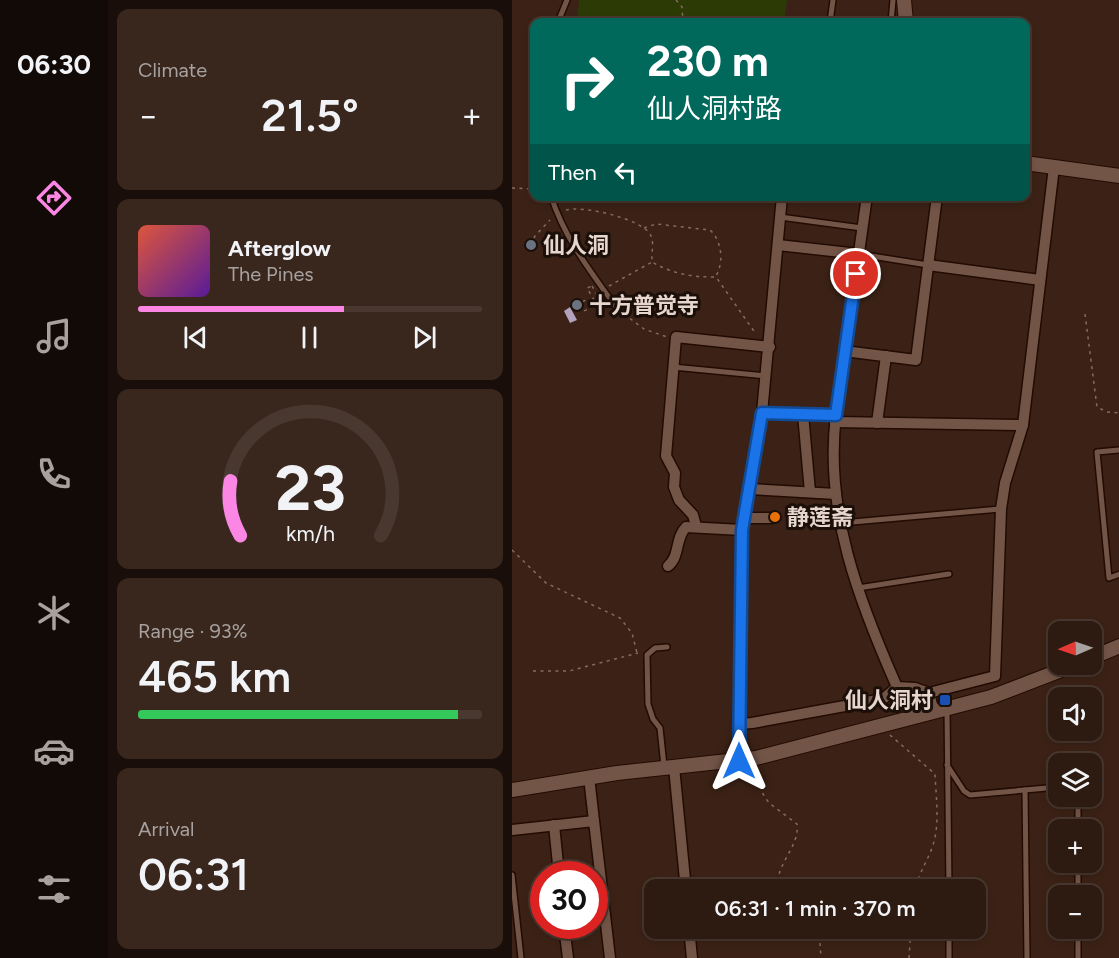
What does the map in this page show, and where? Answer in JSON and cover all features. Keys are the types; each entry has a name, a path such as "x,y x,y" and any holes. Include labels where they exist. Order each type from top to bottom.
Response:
{"street":[{"path":"904,0 906,18"},
{"path":"1030,165 1120,176"},
{"path":"739,724 882,699 898,687 915,688 929,693 995,676 1001,509 1005,483 1023,425 1054,167"},
{"path":"739,761 742,530 767,376 765,347 782,201"},
{"path":"866,201 844,351 833,471 841,523 857,588 871,627 898,687"},
{"path":"844,351 916,360 936,201"},
{"path":"778,245 858,255"},
{"path":"928,265 1040,280"},
{"path":"696,526 693,515 679,500 674,487 675,473 666,456 676,337 765,347"},
{"path":"877,423 886,356"},
{"path":"762,413 803,414 877,423 1023,425"},
{"path":"803,414 810,492"},
{"path":"749,489 836,494"},
{"path":"744,518 772,518"},
{"path":"668,566 673,562 682,532 686,527 742,530"},
{"path":"1102,653 1120,646"},
{"path":"512,790 589,777 756,758 881,727 1017,688 1050,675"},
{"path":"929,693 940,710"},
{"path":"669,767 684,879"},
{"path":"589,777 610,958"},
{"path":"512,830 594,821"},
{"path":"554,825 558,861"},
{"path":"566,939 568,958"},
{"path":"690,939 692,958"}],"lane":[{"path":"560,18 567,0"},
{"path":"831,18 833,0"},
{"path":"891,18 893,0"},
{"path":"552,201 572,245 618,310"},
{"path":"780,218 863,228"},
{"path":"858,255 928,265"},
{"path":"672,367 767,376"},
{"path":"1120,450 1097,452 1109,578 1120,574"},
{"path":"841,523 1001,509"},
{"path":"857,588 949,574"},
{"path":"667,647 655,648 647,655 648,705 653,719 660,728 669,767"},
{"path":"940,710 947,765 949,879"},
{"path":"947,765 964,791 970,795 1048,788"},
{"path":"1025,790 1027,958"},
{"path":"512,875 521,958"},
{"path":"949,939 949,958"},
{"path":"1078,939 1078,958"}],"path":[{"path":"676,0 682,7 683,18"},
{"path":"512,188 530,189"},
{"path":"532,244 535,236 556,213 577,207 586,208 604,211 650,232 653,240 652,262"},
{"path":"644,228 656,224 710,230 720,244 720,269 716,277"},
{"path":"603,289 652,262"},
{"path":"652,262 671,272 693,277 716,277"},
{"path":"716,277 765,347"},
{"path":"592,286 605,309 601,312 594,301 587,288 592,286"},
{"path":"590,303 594,301"},
{"path":"618,310 644,330 663,337 676,337"},
{"path":"1085,314 1097,407 1107,412 1120,413"},
{"path":"512,550 546,583 620,618 632,633 637,653"},
{"path":"533,671 569,671 637,653 647,655"},
{"path":"881,727 935,774 937,819 935,838 918,879"},
{"path":"756,758 762,794 769,803 797,824 798,832 779,868 778,879"},
{"path":"820,939 821,958"},
{"path":"909,958 910,939"}],"green space":[{"path":"579,0 787,0 785,18 577,18"}],"building":[{"path":"570,307 577,320 570,323 564,311"}],"place":[{"name":"仙人洞","path":"531,245"},
{"name":"十方普觉寺","path":"577,305"},
{"name":"静莲斋","path":"775,517"},
{"name":"仙人洞村","path":"945,700"}],"route":[{"path":"739,761 742,530 762,413 836,415 856,274"}]}
